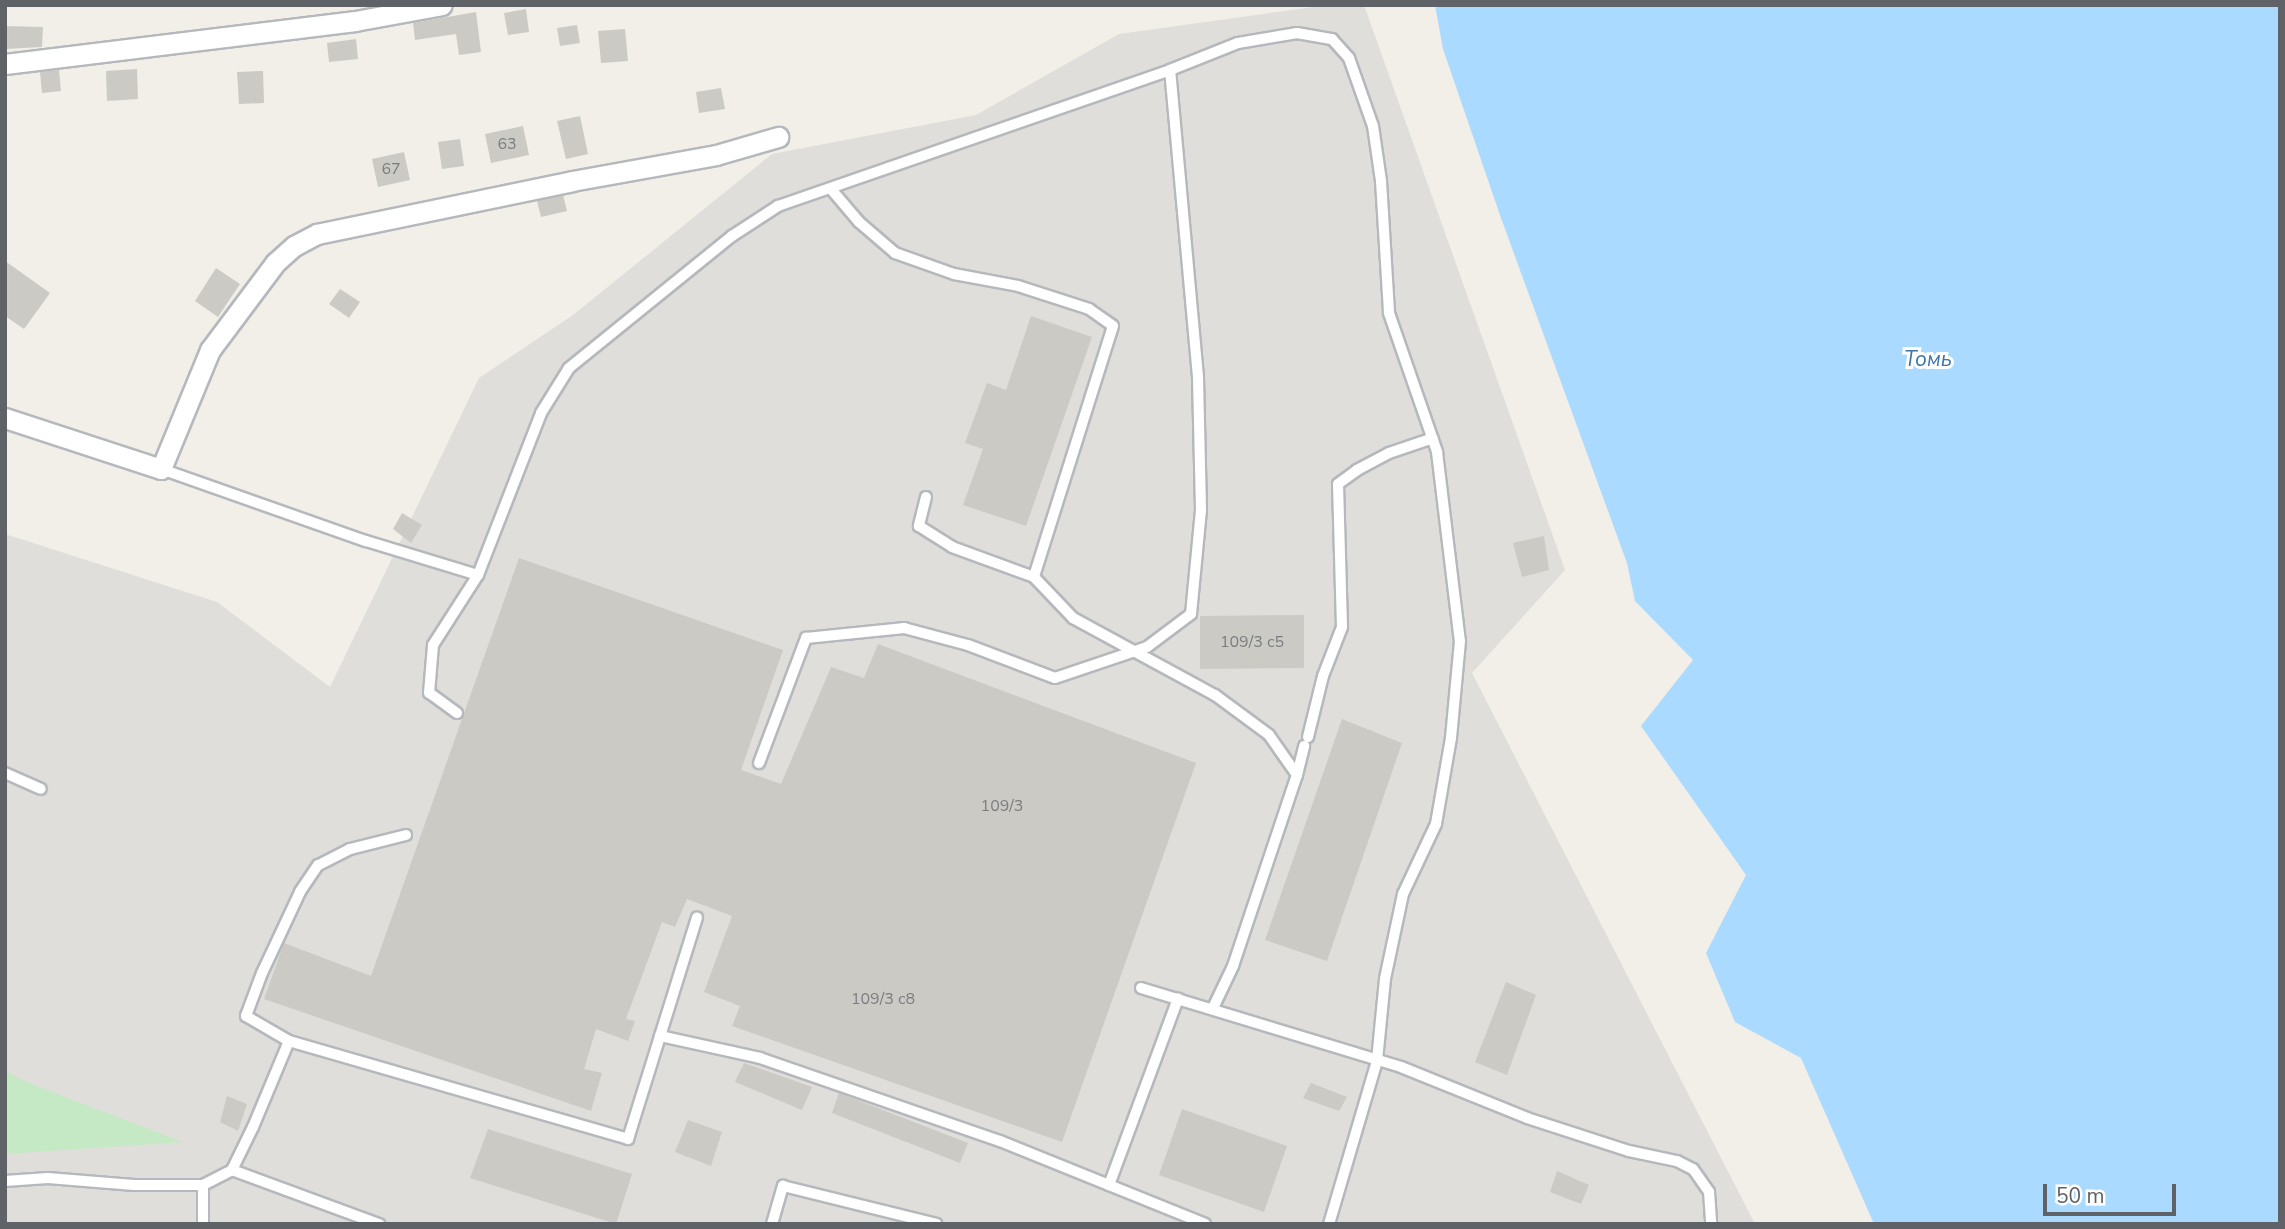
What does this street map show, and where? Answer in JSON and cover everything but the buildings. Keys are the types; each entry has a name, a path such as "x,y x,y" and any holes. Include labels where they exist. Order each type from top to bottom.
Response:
{"street":[{"path":"5,64 355,21 442,5"},
{"path":"5,418 161,469 210,351 275,263 293,246 317,234 572,181 716,155 778,137"}],"lane":[{"path":"457,713 429,693 433,645 478,575 541,413 569,368 732,236 778,206 1170,70 1238,43 1297,33 1332,39 1349,58 1373,126 1381,181 1389,313 1437,452 1460,641 1451,738 1436,824 1403,894 1385,979 1377,1061 1329,1224"},
{"path":"759,763 806,638 904,628 968,645 1055,678 1147,647 1191,614 1200,510 1198,377 1170,70"},
{"path":"831,189 859,222 895,253 954,274 1018,286 1089,309 1113,326 1034,578"},
{"path":"1213,1008 1233,966 1297,775 1323,676 1342,627 1338,484 1389,453 1433,438"},
{"path":"161,469 366,541 478,575"},
{"path":"926,496 919,526 953,547 1034,578 1073,618 1215,695 1269,735 1297,775"},
{"path":"5,774 41,789"},
{"path":"406,835 350,849 318,865 300,892 262,973 246,1016 289,1041 628,1139 697,918"},
{"path":"1141,988 1402,1067 1527,1118 1629,1151 1677,1161 1693,1169 1709,1192 1711,1224"},
{"path":"1109,1185 1178,999"},
{"path":"660,1036 760,1058 1000,1141 1205,1224"},
{"path":"5,1181 48,1178 134,1185 203,1185 232,1170 289,1041"},
{"path":"232,1170 379,1224"},
{"path":"203,1185 203,1224"},
{"path":"772,1224 783,1186 936,1224"}],"shaded area":[{"path":"1328,5 1364,5 1565,570 1472,673 1755,1224 5,1224 5,534 217,602 330,687 479,378 573,315 772,154 976,115 1119,34"}],"green space":[{"path":"5,1071 34,1085 183,1142 5,1154"}],"water":[{"name":"Томь","path":"1435,5 2280,5 2280,1224 1874,1224 1801,1058 1735,1022 1706,953 1746,875 1641,726 1693,660 1635,601 1627,563 1501,218 1443,49"}]}
